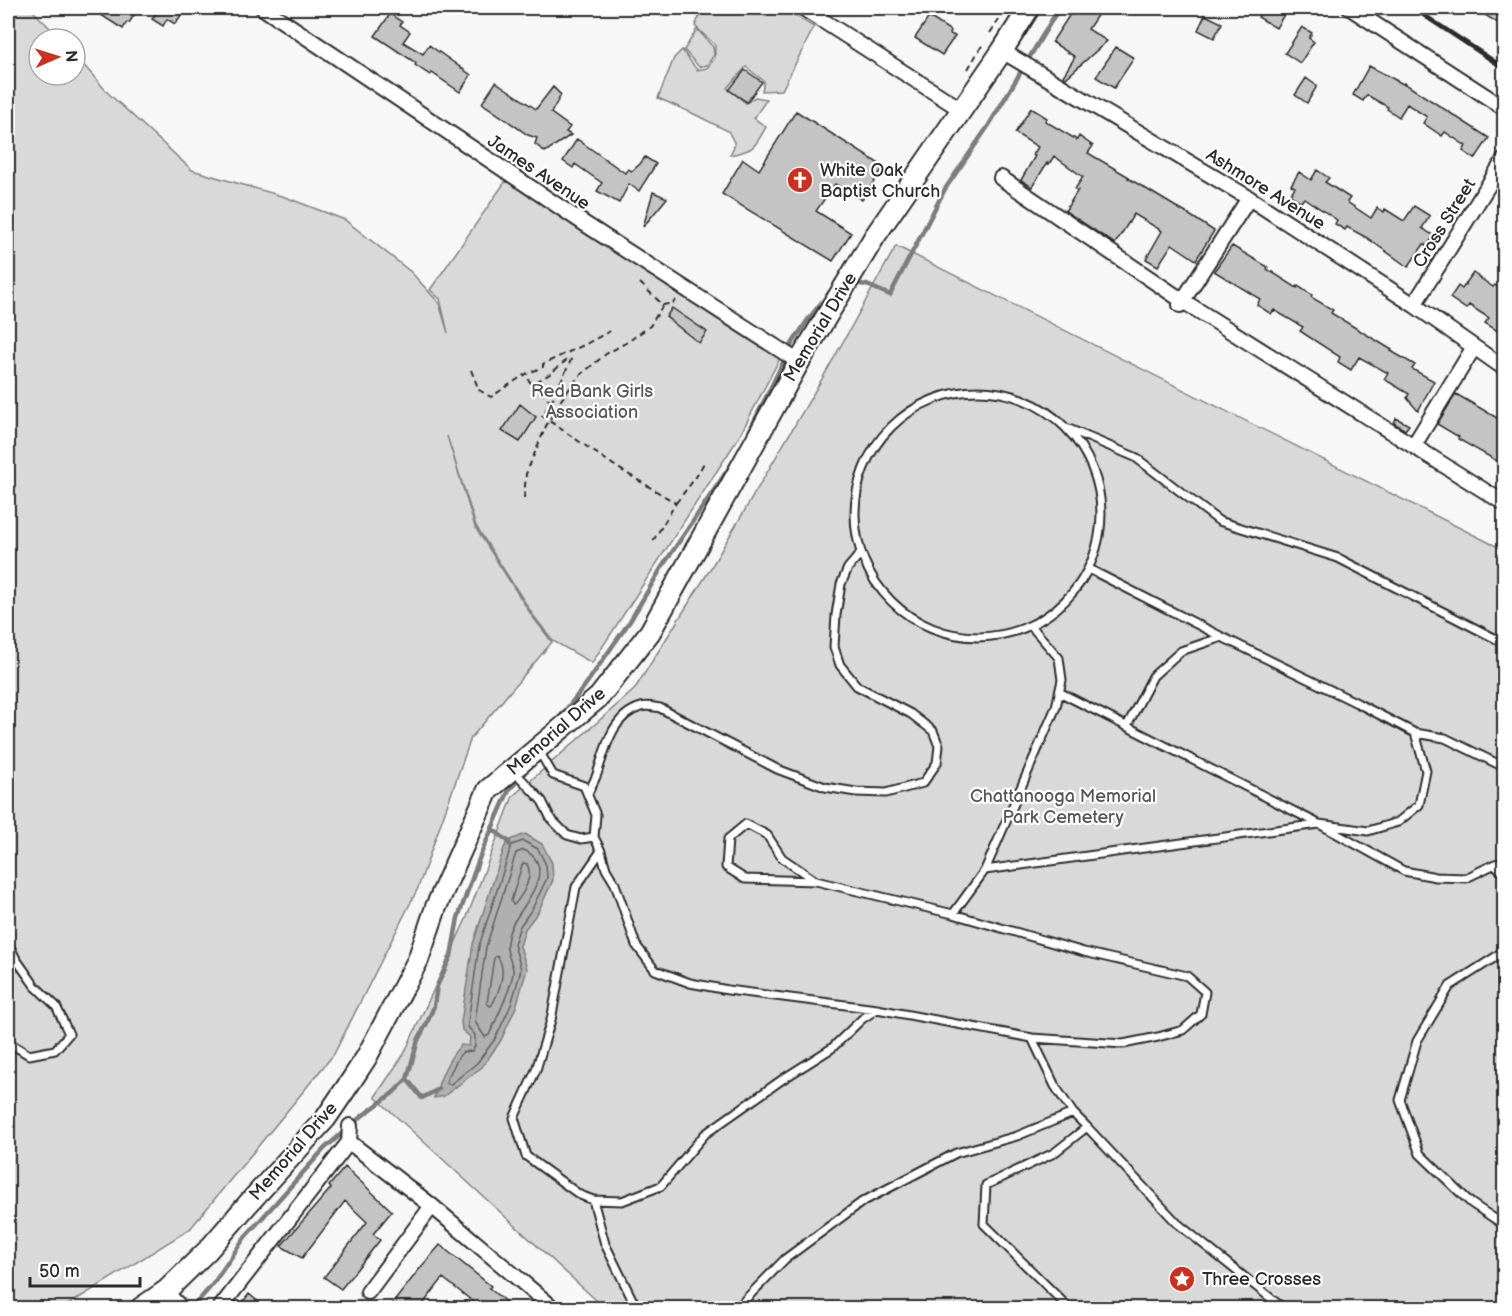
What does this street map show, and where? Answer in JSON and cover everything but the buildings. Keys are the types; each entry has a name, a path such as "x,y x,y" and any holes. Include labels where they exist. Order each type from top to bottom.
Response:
{"street":[{"name":"James Avenue","path":"263,8 585,224 799,362"},
{"path":"803,8 962,110"},
{"name":"Memorial Drive","path":"141,1308 165,1291 208,1250 326,1118 366,1058 418,960 436,907 488,790 599,697 650,632 799,362 875,236 1029,8"},
{"path":"1350,8 1504,108"},
{"name":"Ashmore Avenue","path":"1002,51 1249,198 1414,305 1504,368"},
{"name":"Cross Street","path":"1414,305 1504,160"},
{"path":"1000,178 1182,303 1504,503"},
{"path":"1182,303 1249,198"},
{"path":"1413,446 1474,346"},
{"path":"220,1308 349,1142 350,1126"},
{"path":"349,1142 432,1206 553,1308"},
{"path":"368,1292 432,1206"},
{"path":"165,1291 181,1308"}],"lane":[{"path":"1069,429 1089,459 1100,493 1101,529 1089,569 1067,600 1031,626 991,637 949,634 910,618 880,589 860,554 855,504 867,458 896,420 937,396 984,390 1031,401 1069,429 1135,457 1219,520 1338,558 1504,643"},
{"path":"588,793 597,774 603,751 618,723 626,714 643,706 660,708 777,769 825,787 856,792 886,793 922,783 937,763 939,746 933,731 911,714 857,686 840,665 834,647 841,584 848,568 860,554"},
{"path":"1089,569 1416,733 1445,738 1504,769"},
{"path":"953,914 985,870 1056,707 1062,680 1059,658 1031,626"},
{"path":"1127,726 1153,676 1181,651 1222,637"},
{"path":"1059,692 1319,824 1404,871 1436,877 1466,878 1504,862"},
{"path":"985,870 1319,824 1368,831 1398,822 1419,805 1426,771 1416,733"},
{"path":"538,749 553,775 584,786 588,793 596,815 594,837 606,869 615,884 636,945 655,970 690,982 728,990 877,1009 1032,1038 1123,1044 1183,1030 1201,1014 1204,992 1187,976 1084,952 953,914 816,881 745,879 726,867 728,838 746,824 767,835 782,858 816,881"},
{"path":"513,770 542,801 551,819 567,835 581,838 594,837"},
{"path":"601,851 576,886 551,1020 536,1070 514,1118 526,1156 580,1195 593,1200 622,1201 662,1186 705,1134 783,1079 832,1048 862,1019 877,1009"},
{"path":"1495,864 1504,874"},
{"path":"8,943 35,986 56,1006 69,1034 55,1050 29,1055 8,1042"},
{"path":"1504,949 1497,956 1450,986 1417,1041 1400,1100 1420,1154 1471,1203 1504,1225"},
{"path":"1032,1038 1055,1086 1073,1113 1177,1223 1283,1308"},
{"path":"737,1308 785,1259 862,1202 956,1153 1017,1136 1073,1113"},
{"path":"1069,1308 984,1224 986,1185 1054,1153 1087,1127"},
{"path":"593,1200 605,1244 632,1299 640,1308"}],"path":[{"path":"990,33 1007,8"},
{"path":"640,283 663,305"},
{"path":"524,498 526,474 549,421 579,376 606,354 650,326 663,305 673,303 686,289"},
{"path":"471,370 479,390 490,397 524,375 543,367 543,364 586,345 610,331"},
{"path":"532,384 550,374 569,358 571,360 542,416 618,468 676,503"},
{"path":"524,375 551,402"},
{"path":"653,541 705,461"}],"green space":[{"name":"Red Bank Girls Association","path":"8,8 30,8 49,27 27,27 27,87 87,87 87,69 108,93 192,170 285,197 345,220 411,272 439,303 448,333 440,299 430,290 505,182 515,182 781,356 739,437 592,663 553,641 533,615 476,526 447,436 475,527 532,616 552,642 471,738 418,888 334,1054 190,1229 63,1308 8,1308"},
{"path":"703,8 782,8 814,27 782,90 762,91 764,81 746,67 727,88 746,103 755,97 767,99 754,118 766,127 759,140 753,147 730,155 735,144 728,131 658,98 674,58 682,50 697,70 707,68 715,58 715,45 695,26"},
{"path":"697,29 713,47 714,55 707,65 699,67 684,50"},
{"name":"Chattanooga Memorial Park Cemetery","path":"896,246 1504,550 1504,1308 609,1308 597,1301 375,1097 404,1054 467,917 513,796 634,690 709,571 829,367"}],"water":[{"path":"525,834 542,844 552,863 553,880 538,912 525,929 520,946 527,969 516,1007 500,1042 482,1067 444,1096 434,1098 441,1077 452,1057 461,1045 469,1046 470,1037 462,1030 461,1022 473,944 504,848 508,841"}],"waterway":[{"path":"854,283 867,285 890,295 945,189 989,125 1059,8"},
{"path":"750,430 792,344 833,288"},
{"path":"556,722 584,687 630,621 662,567 735,459"},
{"path":"192,1308 213,1284 245,1237 325,1148 407,1079 418,1040 434,1006 437,986 451,956 458,918 480,856 509,790 524,774 525,768"},
{"path":"492,829 510,845"},
{"path":"407,1079 422,1098 439,1089"}],"railway":[{"path":"1413,8 1504,68"}],"place":[{"name":"White Oak Baptist Church","path":"800,180"},
{"name":"Three Crosses","path":"1182,1279"}]}
